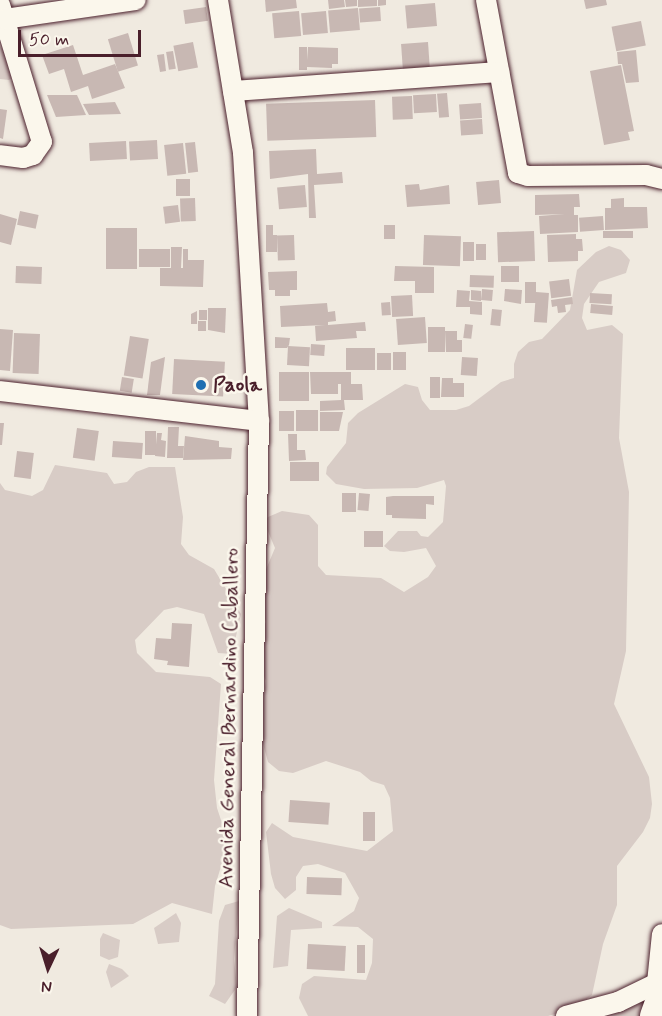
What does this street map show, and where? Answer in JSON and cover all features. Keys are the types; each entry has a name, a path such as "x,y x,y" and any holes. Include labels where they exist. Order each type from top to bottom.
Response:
{"highway":[{"path":"654,1016 662,994"}],"street":[{"path":"0,155 23,158 33,155 42,142 2,12 136,0"},
{"name":"Avenida General Bernardino Caballero","path":"218,0 243,153 259,421 247,1016"},
{"path":"486,0 518,173 528,176 646,175 662,179"},
{"path":"233,92 499,72"},
{"path":"0,392 259,421"},
{"path":"566,1016 618,1002 657,983 662,934"}],"shaded area":[{"path":"0,46 12,63 14,76 9,80 0,79"},
{"path":"609,246 621,250 630,260 626,273 599,282 584,304 582,318 587,330 612,325 623,334 619,438 629,492 626,651 614,704 649,777 652,804 650,818 643,832 617,866 617,905 603,944 592,995 573,1009 548,1016 308,1016 299,998 302,984 314,976 366,980 372,963 373,939 358,927 332,926 354,911 359,898 345,873 318,864 303,866 296,877 296,890 285,899 275,888 271,874 266,832 272,823 293,837 367,851 393,831 390,798 384,785 371,781 360,772 326,761 293,773 279,771 268,762 259,729 266,681 253,648 266,622 257,591 275,548 264,522 268,517 282,511 309,515 318,525 318,566 326,575 381,578 404,592 428,577 436,566 426,548 404,552 390,551 384,546 398,531 417,531 421,536 428,537 443,522 446,486 444,480 417,488 364,489 336,484 326,474 327,467 346,443 348,423 358,413 405,384 418,387 422,400 430,410 456,410 469,406 501,382 514,378 514,364 518,352 529,342 542,339 570,310 577,270 596,252"},
{"path":"55,465 107,473 114,484 127,482 136,472 149,467 175,467 183,517 181,544 189,555 214,569 241,614 232,654 218,653 204,614 177,607 164,610 135,640 137,653 156,672 210,677 221,684 214,780 217,808 225,832 223,860 215,886 212,914 172,903 133,924 11,929 0,925 0,483 5,490 32,496 43,490"},
{"path":"239,901 234,959 237,987 225,1004 209,996 215,984 219,921 225,905"},
{"path":"289,908 322,922 322,928 291,930 288,966 273,968 277,916"},
{"path":"176,913 181,923 179,942 158,944 154,928"},
{"path":"103,933 120,940 118,957 109,960 100,956 100,939"},
{"path":"109,964 122,969 129,976 111,988 106,972"},
{"path":"662,996 662,1016 566,1016 618,1002"}],"building":[{"path":"265,0 296,0 297,8 266,12"},
{"path":"328,0 344,0 345,7 329,9"},
{"path":"345,0 357,0 357,6 346,7"},
{"path":"358,0 377,0 377,6 358,7"},
{"path":"378,0 386,0 386,5 378,6"},
{"path":"584,0 606,0 607,5 586,9"},
{"path":"435,3 437,26 407,29 405,6"},
{"path":"206,7 208,21 185,24 183,10"},
{"path":"380,7 381,21 360,22 359,8"},
{"path":"358,8 360,30 330,33 328,11"},
{"path":"299,11 301,36 274,38 272,13"},
{"path":"326,11 328,33 303,35 301,13"},
{"path":"641,21 646,46 616,51 612,27"},
{"path":"128,33 138,66 118,72 108,39"},
{"path":"193,42 198,68 178,71 173,46"},
{"path":"428,42 430,68 403,70 401,44"},
{"path":"73,45 83,75 115,64 125,88 92,99 88,86 71,92 64,69 49,74 42,55"},
{"path":"299,47 307,47 307,60 308,47 338,48 338,64 332,64 332,68 307,67 307,70 299,70"},
{"path":"636,50 639,82 626,83 622,64 618,64 617,52"},
{"path":"173,51 176,69 169,70 166,52"},
{"path":"164,54 166,71 160,72 157,55"},
{"path":"621,65 634,131 628,132 630,140 604,145 590,71"},
{"path":"447,93 449,117 439,118 437,94"},
{"path":"436,94 437,112 414,113 413,95"},
{"path":"47,95 77,95 86,115 56,117"},
{"path":"412,96 413,119 393,120 392,97"},
{"path":"375,100 376,137 267,141 266,104"},
{"path":"115,102 121,114 89,115 83,104"},
{"path":"481,103 482,118 460,119 459,105"},
{"path":"0,109 7,110 3,139 0,138"},
{"path":"482,119 483,134 461,135 460,121"},
{"path":"157,140 158,159 130,160 129,141"},
{"path":"126,141 127,159 90,161 89,143"},
{"path":"195,142 198,172 188,173 185,143"},
{"path":"183,143 186,174 167,176 164,145"},
{"path":"316,149 317,174 342,172 343,183 314,185 316,218 309,218 308,174 270,179 269,151"},
{"path":"176,179 190,179 190,196 176,196"},
{"path":"499,180 501,203 478,205 476,182"},
{"path":"419,184 420,190 449,185 450,204 407,207 405,185"},
{"path":"305,185 307,207 279,209 277,187"},
{"path":"579,194 580,207 574,207 574,215 578,215 578,232 540,234 539,216 565,214 535,215 535,195"},
{"path":"195,198 196,221 181,222 180,199"},
{"path":"624,198 624,207 647,207 648,228 605,230 605,208 611,208 611,199"},
{"path":"178,205 180,222 165,224 163,207"},
{"path":"20,211 39,215 36,229 17,225"},
{"path":"0,214 17,219 11,245 0,242"},
{"path":"603,216 604,230 580,232 579,218"},
{"path":"266,225 273,225 273,235 277,235 277,252 266,252"},
{"path":"384,225 395,225 395,239 384,239"},
{"path":"106,228 137,228 137,269 106,269"},
{"path":"534,231 535,261 498,262 497,232"},
{"path":"603,231 633,231 633,238 603,238"},
{"path":"576,234 576,239 582,239 583,251 578,251 578,261 548,262 547,235"},
{"path":"294,235 295,260 278,261 277,236"},
{"path":"424,235 461,236 460,266 423,265"},
{"path":"463,242 474,242 474,261 463,261"},
{"path":"476,244 486,244 486,260 476,260"},
{"path":"171,247 182,247 181,268 183,268 183,249 188,249 188,260 204,260 203,287 160,286 160,268 171,268"},
{"path":"139,249 170,249 170,267 139,267"},
{"path":"16,266 42,267 41,284 15,283"},
{"path":"395,266 434,267 434,293 415,293 415,281 394,281"},
{"path":"501,266 519,266 519,282 501,282"},
{"path":"297,271 297,290 290,290 290,296 275,296 275,290 269,290 268,272"},
{"path":"470,275 494,276 494,288 470,287"},
{"path":"569,279 571,296 551,298 549,281"},
{"path":"525,282 536,282 536,303 525,303"},
{"path":"482,289 493,290 492,301 481,300"},
{"path":"505,289 522,290 521,304 504,301"},
{"path":"457,290 470,291 469,301 482,302 482,315 470,314 470,307 456,307"},
{"path":"471,290 481,291 481,301 471,300"},
{"path":"536,292 549,293 547,323 534,322"},
{"path":"590,293 612,294 611,304 589,303"},
{"path":"412,295 413,316 392,317 391,296"},
{"path":"572,297 573,304 565,305 566,312 558,313 557,306 552,307 551,300"},
{"path":"390,302 391,315 382,316 381,303"},
{"path":"327,303 328,312 335,311 336,321 328,322 328,325 365,322 366,331 356,331 357,338 316,341 315,326 325,325 281,327 280,306"},
{"path":"591,304 613,306 612,315 590,313"},
{"path":"208,308 226,308 225,333 208,330"},
{"path":"492,309 502,310 500,326 490,325"},
{"path":"199,310 207,310 207,320 199,320"},
{"path":"197,311 197,324 191,324 191,314"},
{"path":"425,317 427,343 398,345 396,319"},
{"path":"198,321 206,321 206,331 198,331"},
{"path":"465,324 473,325 471,339 463,338"},
{"path":"428,327 445,327 445,352 428,352"},
{"path":"0,329 13,330 10,371 0,370"},
{"path":"445,331 457,331 457,340 462,340 462,352 446,352"},
{"path":"14,333 40,334 39,374 13,373"},
{"path":"130,336 149,339 143,378 124,376"},
{"path":"275,337 290,338 287,348 275,348"},
{"path":"311,344 325,345 324,356 310,355"},
{"path":"288,346 310,347 309,366 287,365"},
{"path":"346,348 375,348 375,370 346,370"},
{"path":"393,352 406,352 406,370 393,370"},
{"path":"377,353 391,353 391,370 377,370"},
{"path":"165,357 160,395 147,395 151,362"},
{"path":"462,357 478,358 477,376 461,375"},
{"path":"174,359 225,362 223,397 172,394"},
{"path":"279,372 309,372 309,401 279,401"},
{"path":"310,372 351,372 351,384 362,384 363,400 344,400 345,410 320,411 320,401 341,400 341,384 338,384 338,394 311,394"},
{"path":"122,377 134,379 132,393 120,391"},
{"path":"430,377 440,377 440,398 430,398"},
{"path":"442,378 453,378 453,383 464,383 464,397 441,397"},
{"path":"296,410 318,410 318,431 296,431"},
{"path":"279,411 294,411 294,431 279,431"},
{"path":"320,412 343,412 339,431 320,431"},
{"path":"0,423 4,423 2,445 0,445"},
{"path":"168,427 179,427 178,446 184,446 183,458 167,458"},
{"path":"77,428 99,431 95,461 73,458"},
{"path":"145,431 156,431 156,455 145,455"},
{"path":"157,433 162,433 161,440 166,441 165,457 155,456"},
{"path":"288,434 297,434 297,450 305,450 306,460 289,461"},
{"path":"185,436 219,441 219,447 232,448 231,459 183,460"},
{"path":"113,441 143,443 142,459 112,457"},
{"path":"17,451 34,453 31,479 14,477"},
{"path":"290,462 319,462 319,481 290,481"},
{"path":"342,493 356,493 356,512 342,512"},
{"path":"359,493 370,494 368,511 358,510"},
{"path":"434,496 434,505 426,504 426,519 392,518 392,515 386,515 386,497"},
{"path":"364,531 383,531 383,547 364,547"},
{"path":"172,623 192,624 189,667 167,665 168,661 154,659 156,638 171,639"},
{"path":"290,800 330,803 328,825 288,822"},
{"path":"363,812 375,812 375,841 363,841"},
{"path":"307,877 342,878 341,895 306,894"},
{"path":"308,944 346,946 345,971 307,969"},
{"path":"357,945 365,945 365,973 357,973"}],"place":[{"name":"Paola","path":"201,385"}]}
